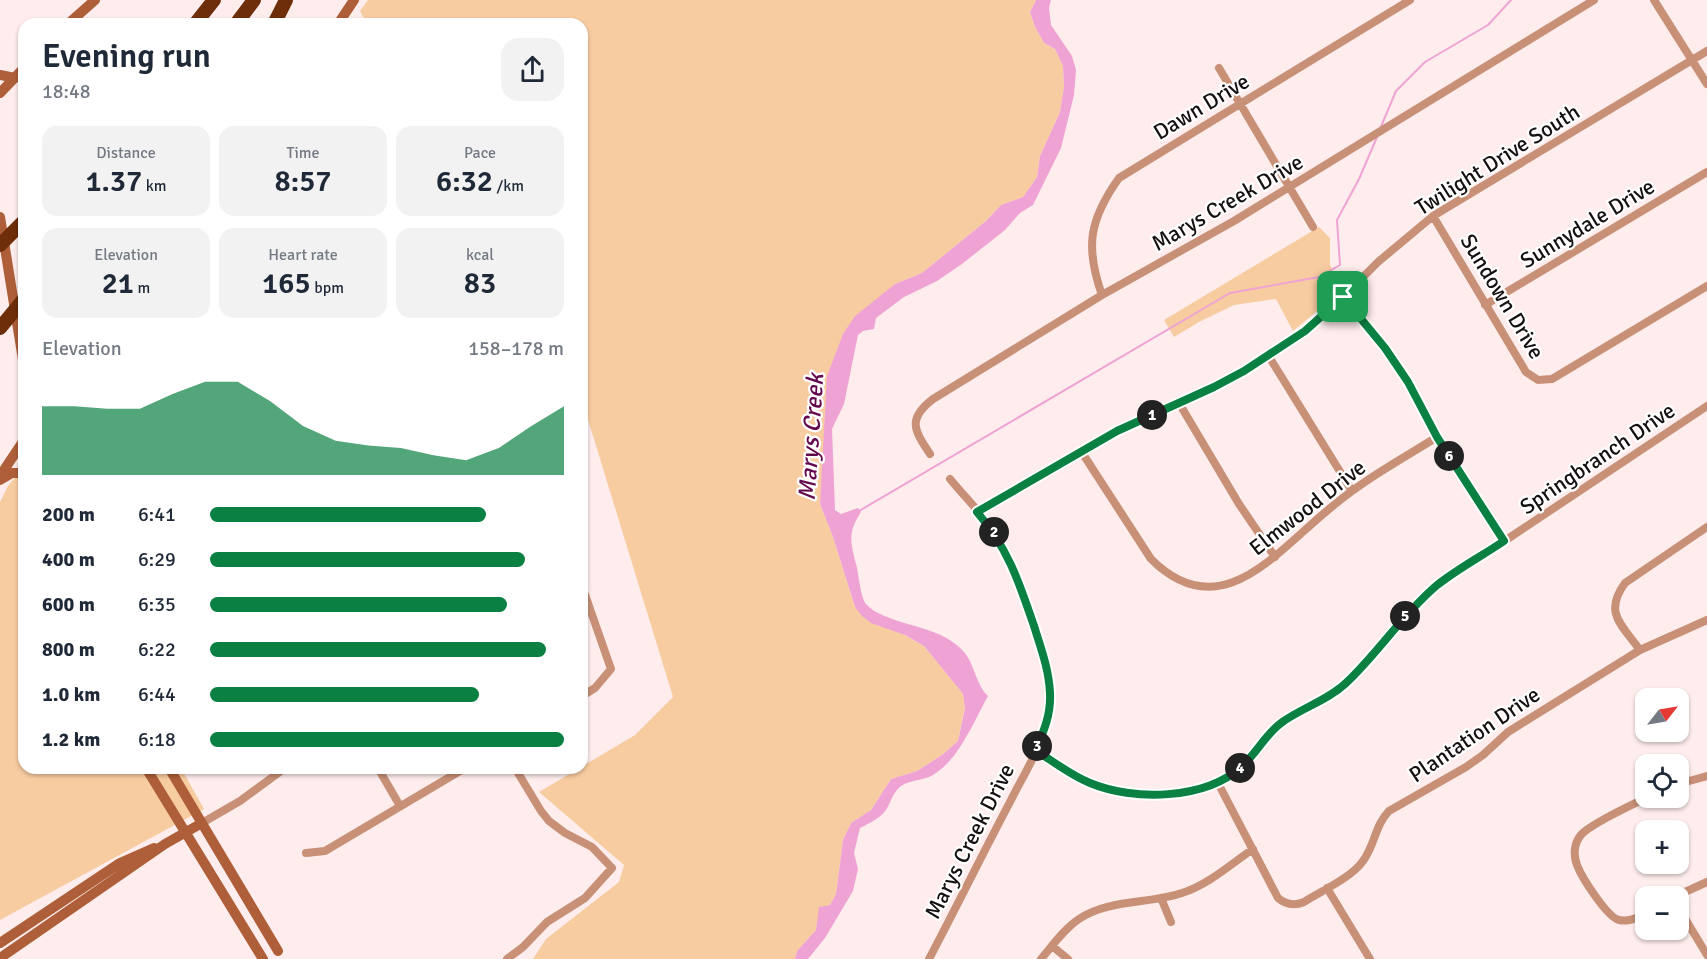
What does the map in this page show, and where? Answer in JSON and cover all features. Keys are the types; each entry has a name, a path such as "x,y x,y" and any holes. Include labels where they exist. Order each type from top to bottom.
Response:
{"highway":[{"path":"200,18 214,0"},
{"path":"240,18 254,0"},
{"path":"277,18 286,0"},
{"path":"0,245 18,227"},
{"path":"0,328 18,306"}],"street":[{"path":"75,18 95,0"},
{"path":"342,18 354,0"},
{"name":"Dawn Drive","path":"1101,295 1090,256 1091,242 1094,227 1110,190 1119,178 1410,0"},
{"name":"Marys Creek Drive","path":"930,454 917,431 916,418 919,410 950,388 1101,295 1234,221 1594,0"},
{"path":"1654,0 1707,84"},
{"name":"Twilight Drive South","path":"977,512 1117,431 1244,371 1305,331 1378,262 1433,216 1707,51"},
{"path":"1220,68 1313,227"},
{"path":"0,75 15,78"},
{"path":"0,93 18,75"},
{"name":"Sunnydale Drive","path":"1485,305 1707,172"},
{"name":"Sundown Drive","path":"1433,216 1526,372 1538,380 1552,379 1707,286"},
{"path":"0,217 18,326"},
{"path":"1343,297 1408,382 1437,437 1504,541"},
{"path":"1268,355 1352,490"},
{"path":"1179,403 1239,504 1275,557"},
{"name":"Springbranch Drive","path":"1035,750 1090,784 1115,791 1171,794 1218,783 1241,767 1282,722 1322,701 1346,683 1407,614 1437,586 1707,406"},
{"name":"Elmwood Drive","path":"1082,451 1151,559 1171,577 1190,584 1220,586 1233,583 1275,557 1352,490 1437,437"},
{"path":"0,476 18,449"},
{"path":"0,480 12,472 18,472"},
{"name":"Marys Creek Drive","path":"929,959 1035,750 1045,729 1050,710 1046,665 1013,568 994,531 950,479"},
{"path":"1640,650 1616,617 1613,608 1616,596 1625,583 1707,527"},
{"path":"588,602 611,669 595,688 588,692"},
{"name":"Plantation Drive","path":"1253,849 1278,898 1289,904 1296,905 1304,902 1352,872 1363,862 1381,819 1389,811 1466,767 1508,732 1640,650 1707,620"},
{"path":"150,774 263,959"},
{"path":"173,774 280,955"},
{"path":"0,958 165,844 240,801 277,774"},
{"path":"381,774 400,806"},
{"path":"306,853 325,851 455,774"},
{"path":"507,959 523,948 547,922 585,898 612,868 592,847 565,833 549,821 519,774"},
{"path":"1689,781 1707,776"},
{"path":"1041,959 1070,926 1089,913 1117,905 1183,893 1253,849 1218,783"},
{"path":"1635,804 1581,834 1574,849 1577,866 1608,914 1617,919 1630,921 1635,919"},
{"path":"0,943 120,863 140,852 165,844"},
{"path":"1689,890 1707,882"},
{"path":"1327,888 1370,959"},
{"path":"1161,898 1171,922"},
{"path":"1689,925 1707,955"},
{"path":"1052,946 1068,959"}],"shaded area":[{"path":"368,0 1036,0 1030,12 1044,43 1055,49 1063,66 1064,87 1060,112 1040,156 1037,177 1023,197 1001,205 986,221 922,273 895,284 843,334 820,504 855,607 924,646 963,694 965,707 958,741 942,755 917,771 891,779 871,810 851,823 843,840 836,894 830,905 820,907 816,930 797,951 795,959 533,959 546,939 619,882 624,865 539,792 569,774 588,774 588,763 635,735 673,697 588,420 588,18 364,18 360,11"},
{"path":"1036,0 1051,0 1049,8 1051,25 1072,56 1076,70 1074,95 1061,148 1033,205 1020,213 1005,230 962,264 937,281 904,297 876,318 874,329 863,331 858,335 844,404 832,429 835,510 841,514 858,508 861,512 852,531 852,543 866,604 883,616 933,632 954,643 967,656 981,687 988,696 966,738 945,766 932,776 901,786 886,810 860,828 854,853 858,869 853,891 825,938 808,959 795,959 797,951 816,930 819,907 830,905 836,894 843,840 851,823 871,810 891,779 917,771 942,755 958,741 965,708 963,694 924,646 905,635 871,623 855,607 820,504 827,376 843,334 855,316 895,284 922,273 986,221 1001,205 1023,197 1037,177 1040,156 1060,112 1064,87 1063,66 1055,49 1044,43 1030,12"},
{"path":"1319,227 1330,238 1330,265 1340,288 1328,302 1293,331 1276,299 1234,305 1174,337 1164,320"},
{"path":"18,474 18,774 184,774 204,809 0,920 0,502 8,486"}],"waterway":[{"path":"1380,129 1396,91 1425,62 1488,25 1511,0"},
{"path":"859,511 1230,293 1319,277 1340,265 1337,220 1359,179 1377,137"}],"route":[{"path":"1343,297 1385,348 1408,382 1437,437 1504,541 1437,586 1407,614 1346,683 1322,701 1282,722 1241,767 1218,783 1179,793 1138,794 1090,784 1071,774 1035,750 1045,729 1050,710 1046,665 1013,568 994,531 977,512 1096,442 1244,371 1305,331 1343,297"}],"water label":[{"name":"Marys Creek","path":"811,437"}]}
